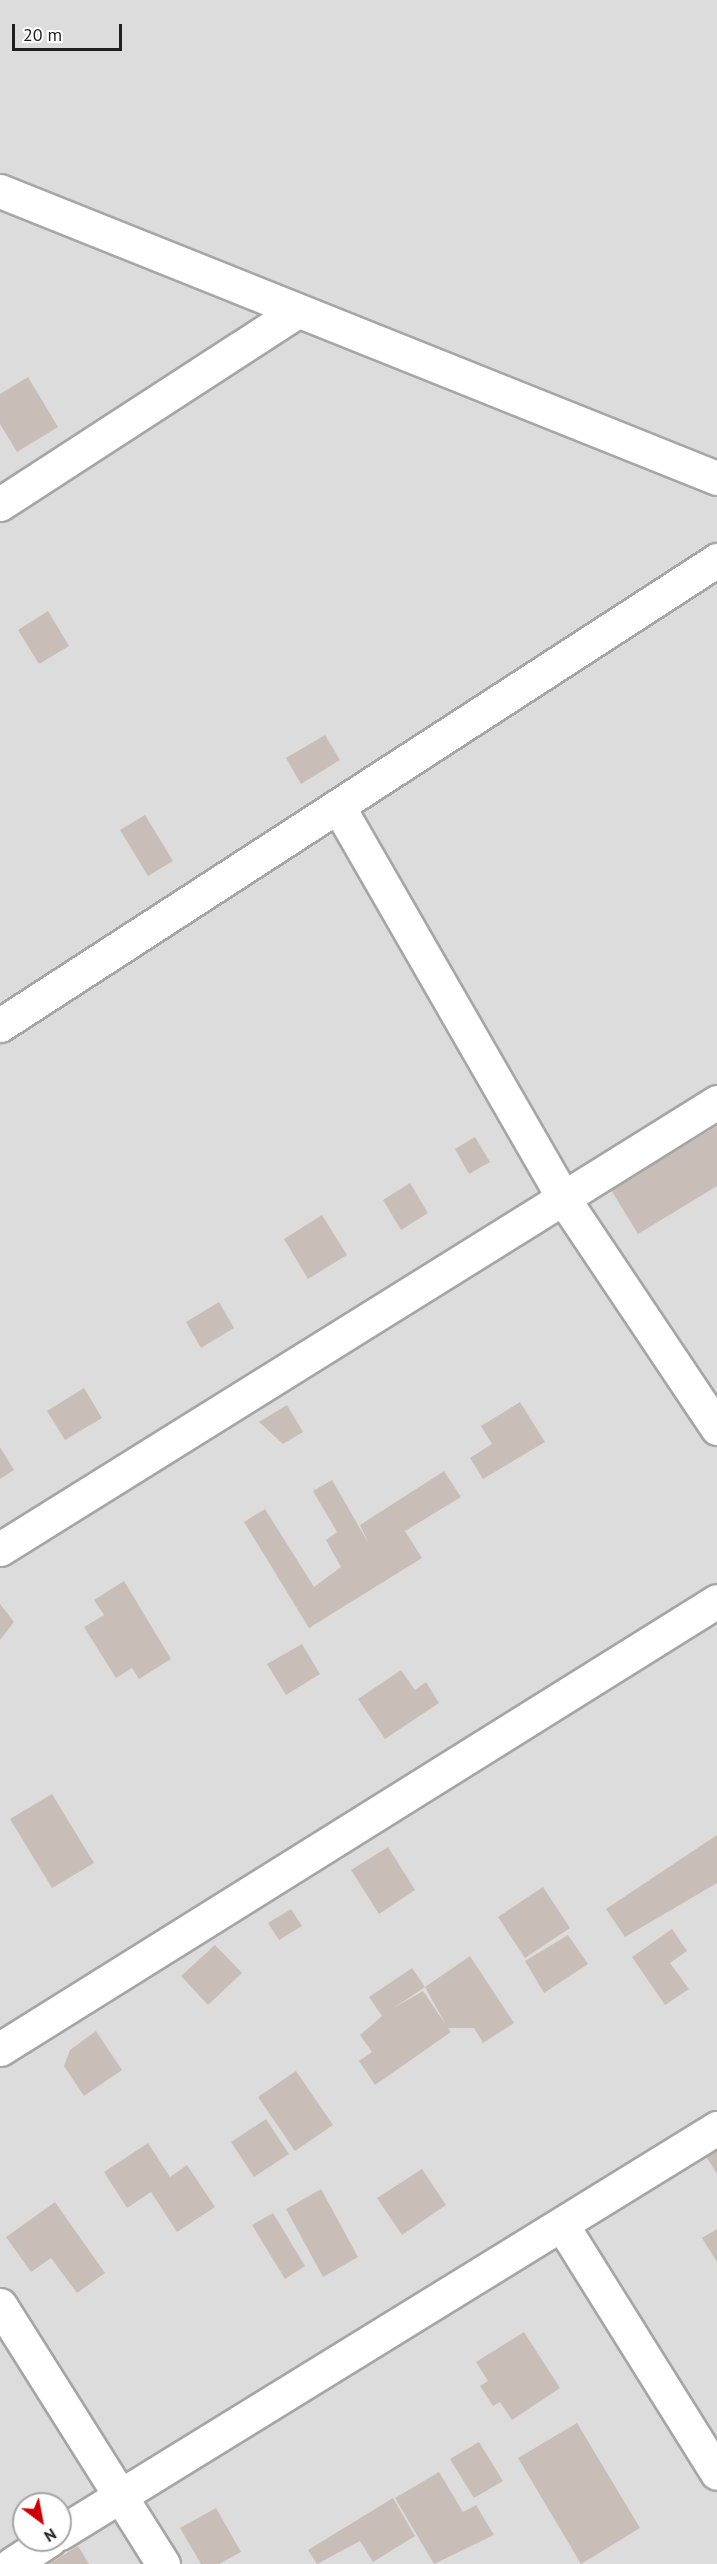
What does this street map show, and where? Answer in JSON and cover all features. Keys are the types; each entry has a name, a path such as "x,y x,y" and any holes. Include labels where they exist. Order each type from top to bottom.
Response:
{"street":[{"path":"0,191 294,313 717,478"},
{"path":"0,504 294,313"},
{"path":"0,1025 717,560"},
{"path":"338,806 563,1198 717,1428"},
{"path":"0,1549 717,1102"},
{"path":"0,2049 717,1601"},
{"path":"72,2525 717,2128"},
{"path":"562,2225 717,2473"},
{"path":"0,2305 163,2564"},
{"path":"12,2564 31,2552"}],"shaded area":[{"path":"0,0 717,0 717,2564 0,2564"}],"building":[{"path":"28,377 58,427 17,452 0,424 0,394"},
{"path":"48,611 69,646 39,664 18,630"},
{"path":"325,735 340,760 301,784 286,758"},
{"path":"145,815 173,861 148,876 120,830"},
{"path":"717,1126 717,1186 638,1234 611,1190"},
{"path":"475,1137 490,1162 469,1174 455,1149"},
{"path":"410,1183 428,1213 401,1230 383,1200"},
{"path":"322,1215 347,1255 308,1279 284,1239"},
{"path":"219,1302 234,1328 201,1348 186,1322"},
{"path":"84,1388 102,1418 65,1440 47,1411"},
{"path":"520,1402 545,1442 483,1479 470,1458 492,1444 481,1426"},
{"path":"287,1405 303,1432 283,1444 259,1422"},
{"path":"0,1447 14,1470 0,1479"},
{"path":"444,1471 461,1497 405,1531 422,1558 309,1628 244,1522 265,1509 314,1587 341,1567 326,1540 337,1532 313,1491 332,1480 369,1544 360,1525"},
{"path":"124,1581 171,1659 139,1679 132,1668 116,1678 84,1627 104,1615 94,1600"},
{"path":"0,1604 14,1622 0,1640"},
{"path":"302,1644 320,1674 286,1695 267,1664"},
{"path":"401,1670 415,1690 426,1682 439,1703 385,1739 358,1699"},
{"path":"52,1794 94,1863 52,1888 10,1819"},
{"path":"717,1835 717,1883 625,1937 606,1909"},
{"path":"388,1847 415,1890 379,1914 351,1870"},
{"path":"543,1887 570,1928 525,1958 498,1917"},
{"path":"291,1909 302,1926 279,1940 268,1923"},
{"path":"672,1929 687,1951 670,1963 689,1989 665,2005 632,1957"},
{"path":"568,1935 588,1964 544,1993 525,1961"},
{"path":"215,1945 242,1973 208,2005 181,1976"},
{"path":"470,1956 514,2023 483,2043 474,2028 448,2028 451,2032 375,2085 359,2061 372,2052 360,2035 382,2016 369,1997 412,1968 425,1987","holes":["425,1987 446,2025 423,1991 392,2009"]},
{"path":"96,2031 122,2070 84,2096 64,2066 70,2050"},
{"path":"296,2071 333,2125 295,2151 258,2097"},
{"path":"266,2119 289,2154 254,2177 231,2142"},
{"path":"148,2143 170,2177 187,2165 215,2207 177,2232 151,2192 127,2208 104,2172"},
{"path":"717,2145 717,2174 704,2153"},
{"path":"422,2169 446,2205 402,2235 377,2198"},
{"path":"321,2189 358,2257 323,2277 286,2209"},
{"path":"55,2202 105,2273 77,2293 51,2258 31,2272 6,2237"},
{"path":"273,2213 305,2266 285,2279 252,2225"},
{"path":"717,2229 717,2262 702,2238"},
{"path":"524,2332 560,2388 512,2420 500,2402 493,2406 480,2386 488,2381 476,2362"},
{"path":"577,2423 640,2528 581,2564 518,2458"},
{"path":"479,2442 503,2481 474,2498 450,2459"},
{"path":"439,2472 463,2512 476,2505 494,2535 434,2564 395,2498"},
{"path":"393,2498 415,2536 373,2562 360,2541 317,2564 308,2550"},
{"path":"216,2508 241,2552 219,2564 201,2564 180,2528"},
{"path":"78,2546 89,2564 49,2564 72,2552"}]}
